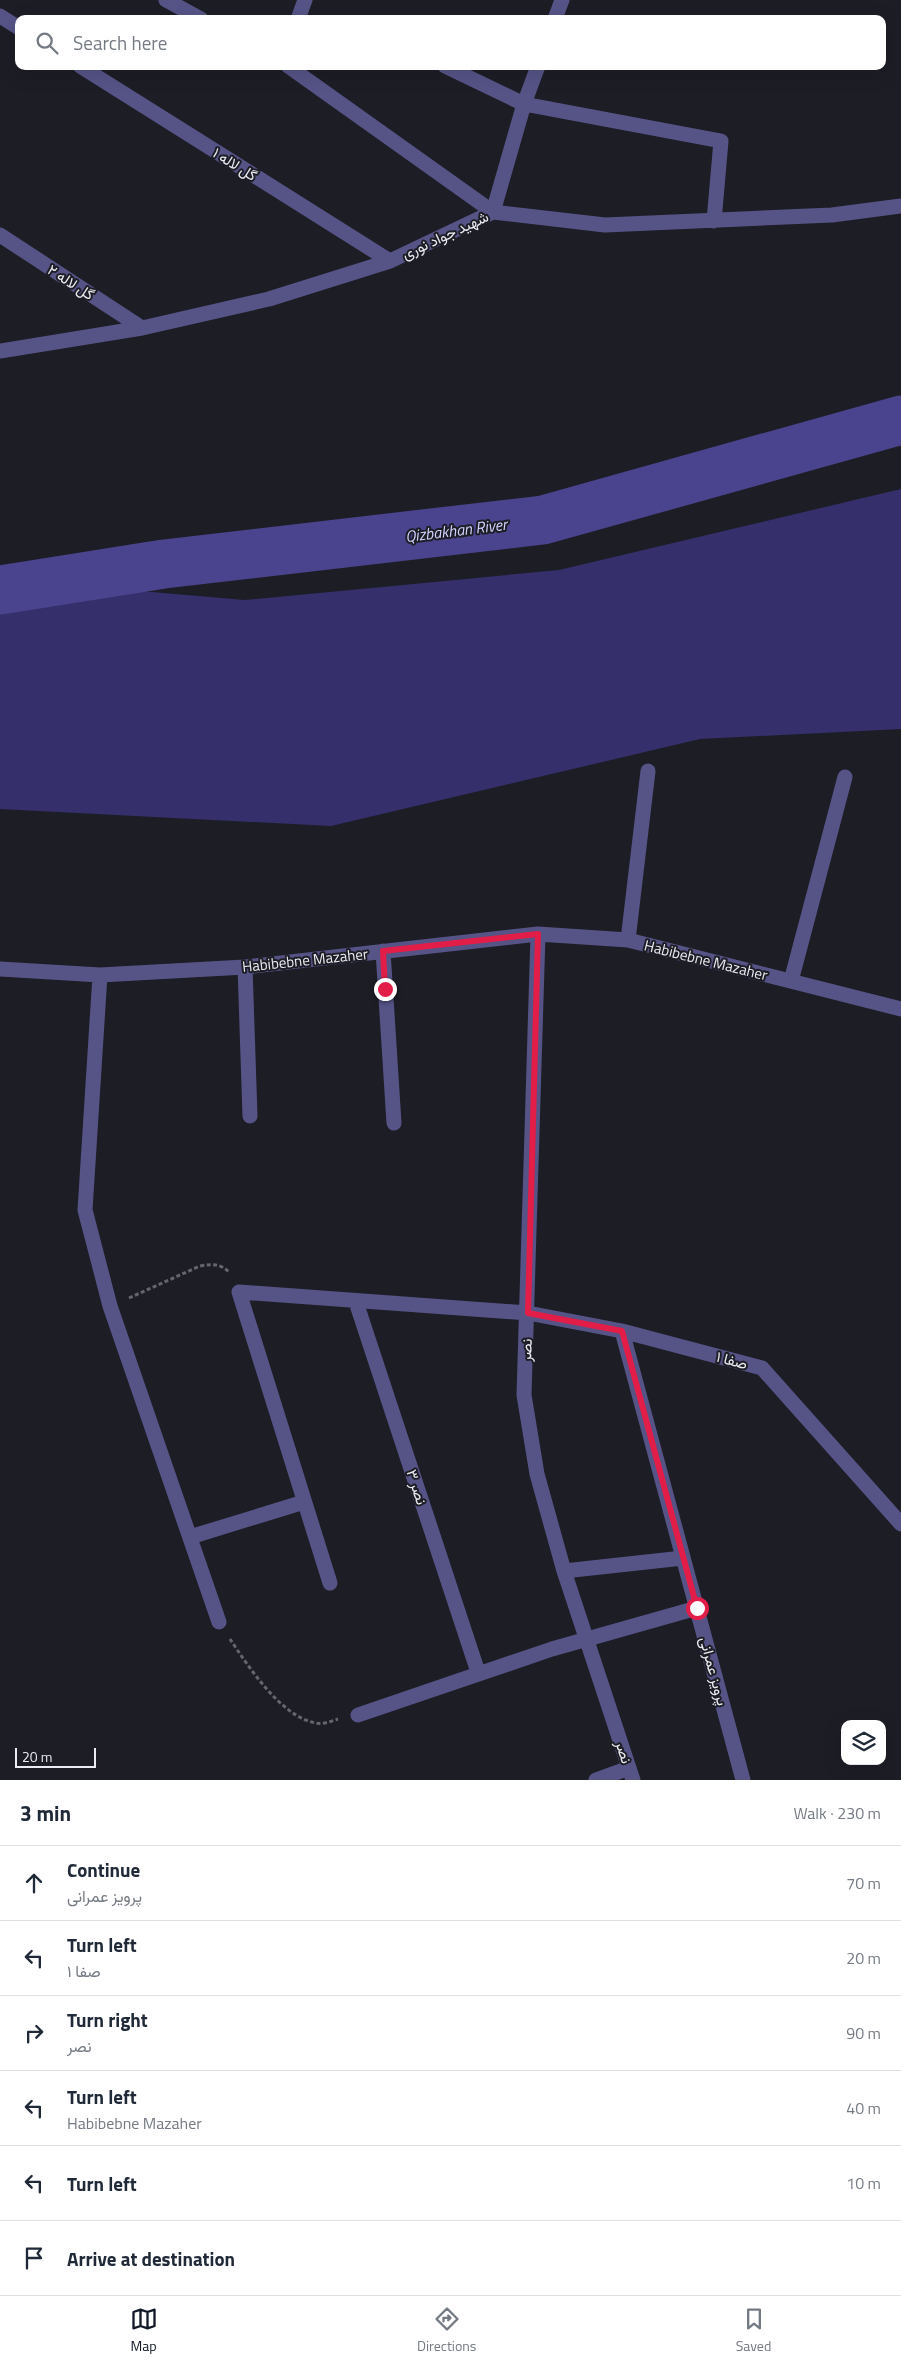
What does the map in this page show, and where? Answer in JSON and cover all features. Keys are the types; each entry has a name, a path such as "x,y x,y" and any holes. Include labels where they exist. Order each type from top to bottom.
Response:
{"street":[{"path":"166,0 194,15"},
{"path":"299,15 305,0"},
{"path":"556,15 562,0"},
{"path":"0,16 15,25"},
{"name":"گل لاله ۱","path":"86,70 390,261"},
{"path":"294,70 493,212 524,104 537,70"},
{"path":"452,70 524,104 721,141 714,221"},
{"name":"شهید جواد نوری","path":"0,351 142,328 268,299 390,261 493,212 605,225 832,215 901,206"},
{"name":"گل لاله ۲","path":"0,235 142,328"},
{"path":"628,940 648,771"},
{"path":"791,981 845,777"},
{"name":"Habibebne Mazaher","path":"0,969 100,975 245,967 538,934 628,940 901,1009"},
{"name":"نصر","path":"538,934 528,1313 524,1395 537,1474 564,1571 631,1774"},
{"path":"383,951 394,1123"},
{"path":"245,967 250,1116"},
{"path":"100,975 85,1210 110,1306 219,1622"},
{"path":"239,1292 330,1583"},
{"name":"صفا ۱","path":"239,1292 528,1313 622,1331 762,1368 901,1524"},
{"name":"نصر ۳","path":"356,1302 478,1672"},
{"name":"پرویز عمرانی","path":"622,1331 743,1780"},
{"path":"190,1537 304,1502"},
{"path":"564,1571 683,1558"},
{"path":"358,1715 478,1672 697,1608"},
{"path":"596,1780 631,1774"}],"path":[{"path":"110,1306 200,1266 213,1264 224,1266 231,1274 239,1292"},
{"path":"219,1622 246,1664 277,1700 295,1714 316,1724 358,1715"}],"shaded area":[{"path":"901,489 901,729 700,739 331,826 0,809 0,579 245,600 559,570"}],"waterway":[{"name":"Qizbakhan River","path":"0,590 164,564 543,520 901,420"}],"route":[{"path":"385,989 383,951 538,934 528,1313 622,1331 697,1608"}]}
